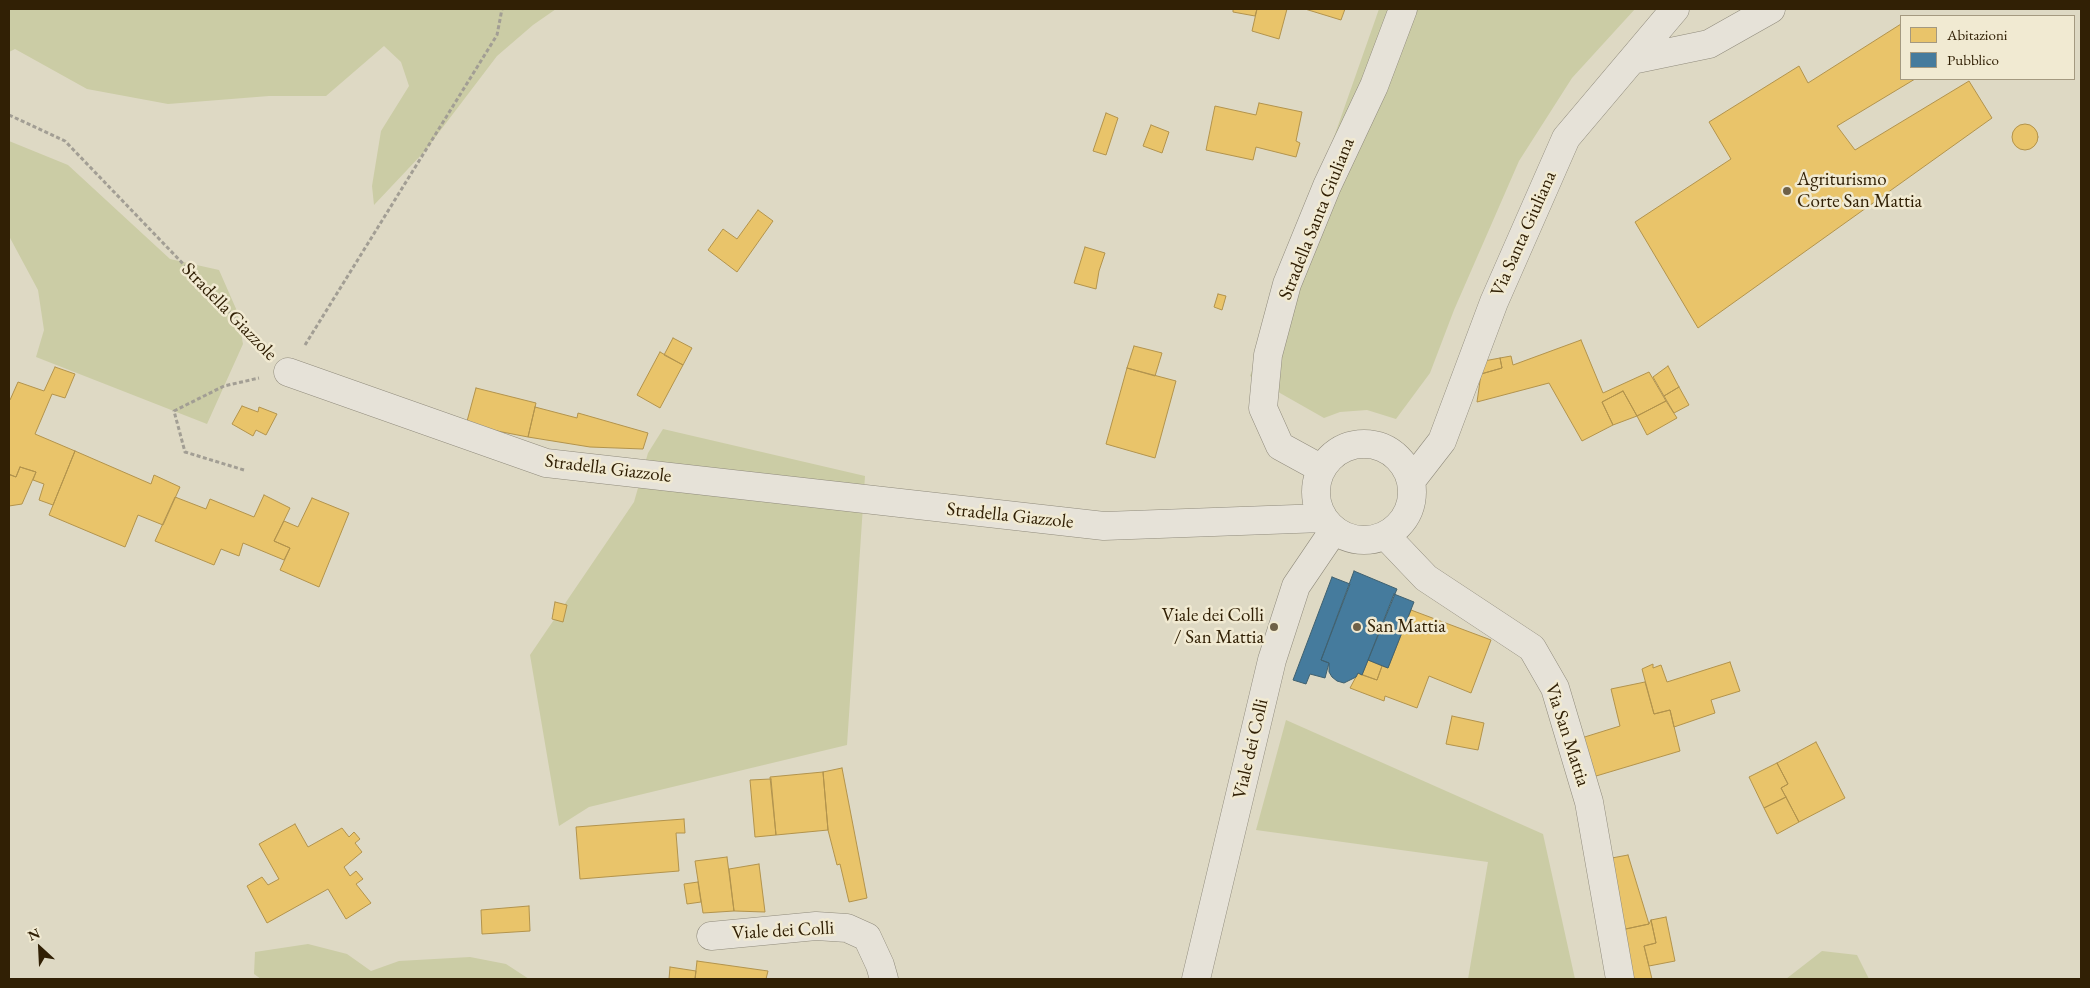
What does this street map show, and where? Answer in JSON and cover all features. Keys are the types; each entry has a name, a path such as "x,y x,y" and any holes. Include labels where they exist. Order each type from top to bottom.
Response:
{"street":[{"name":"Stradella Santa Giuliana","path":"1322,469 1280,446 1263,408 1268,355 1287,284 1327,186 1374,86 1403,9"},
{"name":"Via Santa Giuliana","path":"1411,481 1442,441 1494,302 1566,138 1675,9"},
{"path":"1632,60 1709,44 1771,9"},
{"name":"Stradella Giazzole","path":"288,372 546,463 1104,526 1329,524"},
{"path":"1358,444 1376,445 1391,452 1406,468 1411,481 1412,500 1408,514 1399,526 1386,536 1370,540 1351,539 1329,524 1317,503 1316,485 1322,469 1336,453 1358,444"},
{"name":"Viale dei Colli","path":"1196,979 1275,651 1296,586 1329,524"},
{"name":"Via San Mattia","path":"1386,536 1426,578 1532,648 1555,688 1589,802 1620,979"},
{"name":"Viale dei Colli","path":"711,936 816,926 847,928 867,937 880,965 884,979"}],"path":[{"path":"244,470 185,452 174,411 224,386 288,372 497,35 502,9"},
{"name":"Stradella Giazzole","path":"9,115 65,141 288,372"}],"green space":[{"path":"9,9 556,9 533,25 497,56 424,152 374,205 372,186 381,131 409,86 401,62 384,46 326,96 269,96 168,104 87,89 15,49 9,52"},
{"path":"1379,9 1635,9 1572,78 1519,161 1454,310 1430,373 1396,419 1367,410 1340,412 1324,418 1250,376"},
{"path":"9,141 68,165 170,259 219,270 237,311 243,344 207,424 36,357 44,330 38,290 9,236"},
{"path":"663,429 865,476 847,745 589,807 559,826 530,655 634,502 648,453"},
{"path":"1286,720 1543,834 1575,979 1468,979 1488,862 1256,830"},
{"path":"308,944 347,954 371,971 399,961 470,957 506,964 529,979 261,979 254,974 255,952"},
{"path":"1822,951 1857,955 1869,979 1786,979"}],"building: Abitazioni":[{"path":"1233,9 1257,9 1255,16 1233,12"},
{"path":"1257,9 1287,9 1279,39 1252,31"},
{"path":"1305,9 1345,9 1341,20"},
{"name":"Agriturismo Corte San Mattia","path":"1900,25 1900,80 1913,80 1837,126 1855,150 1969,81 1992,118 1698,328 1635,222 1731,159 1709,122 1799,66 1808,83"},
{"path":"1259,103 1302,112 1296,141 1300,143 1296,157 1256,147 1253,160 1206,150 1215,106 1256,115"},
{"path":"1106,113 1118,118 1106,155 1093,151"},
{"path":"2025,124 2034,128 2038,137 2034,146 2025,150 2016,146 2012,137 2016,128"},
{"path":"1151,125 1169,132 1162,153 1143,146"},
{"path":"758,210 773,221 737,272 708,250 723,229 737,239"},
{"path":"1085,247 1105,253 1096,289 1074,283"},
{"path":"1218,294 1226,296 1222,310 1214,307"},
{"path":"673,338 692,348 683,365 664,355"},
{"path":"1581,340 1603,393 1649,372 1666,401 1637,416 1623,391 1602,402 1613,425 1582,441 1549,383 1477,402 1481,374 1502,368 1500,358 1511,356 1513,365"},
{"path":"1134,346 1162,353 1155,376 1127,368"},
{"path":"660,352 683,365 660,408 637,395"},
{"path":"1500,358 1502,368 1481,374 1484,361"},
{"path":"1668,366 1679,387 1664,396 1653,377"},
{"path":"55,367 75,374 65,398 52,394 35,434 75,451 53,505 39,500 44,484 33,480 36,472 20,467 16,477 9,474 9,399 18,382 44,391"},
{"path":"1127,368 1176,381 1155,458 1106,444"},
{"path":"1679,387 1689,405 1674,413 1664,396"},
{"path":"476,388 536,403 528,437 466,425"},
{"path":"1623,391 1637,416 1613,425 1602,402"},
{"path":"1666,401 1677,418 1647,435 1637,416"},
{"path":"242,406 258,412 259,407 277,414 266,435 256,430 253,436 232,424"},
{"path":"535,407 577,418 578,413 648,433 643,449 590,447 528,437"},
{"path":"75,451 151,484 154,475 180,487 163,525 138,515 125,547 49,515"},
{"path":"20,467 36,472 22,504 9,506 9,478 10,475 16,477"},
{"path":"264,495 290,508 274,541 290,548 284,560 243,543 239,556 221,549 214,565 155,541 175,497 206,509 210,499 254,517"},
{"path":"312,498 349,513 319,587 280,570 290,548 274,541 284,521 298,527"},
{"path":"555,602 567,605 563,622 552,619"},
{"path":"1411,610 1491,640 1471,693 1429,676 1417,708 1385,696 1384,701 1350,688 1358,673 1377,680 1382,666 1388,668"},
{"path":"1368,660 1382,666 1377,680 1362,675"},
{"path":"1730,662 1740,691 1711,700 1715,713 1674,727 1670,710 1654,714 1642,669 1653,664 1653,668 1661,665 1667,682"},
{"path":"1645,682 1654,714 1670,710 1680,751 1586,779 1575,740 1620,726 1611,689"},
{"path":"1452,716 1484,723 1478,750 1446,744"},
{"path":"1816,742 1845,798 1799,822 1781,788 1788,784 1777,763"},
{"path":"1777,763 1788,784 1781,788 1786,797 1764,808 1749,777"},
{"path":"842,768 867,898 849,902 840,864 837,865 828,830 823,772"},
{"path":"823,772 828,830 776,835 770,777"},
{"path":"771,779 776,835 755,837 750,780"},
{"path":"1786,797 1799,822 1777,834 1764,808"},
{"path":"684,819 685,833 676,833 679,871 580,879 576,827"},
{"path":"295,824 308,847 342,828 349,837 354,832 360,839 355,843 362,852 344,867 350,876 356,871 363,879 356,884 371,903 346,919 328,889 267,923 247,886 262,877 268,885 279,879 259,844"},
{"path":"1628,855 1649,924 1621,930 1601,860"},
{"path":"727,857 734,911 703,913 695,861"},
{"path":"759,864 765,912 734,911 729,869"},
{"path":"698,882 701,902 687,904 684,884"},
{"path":"529,906 530,931 482,934 481,910"},
{"path":"1666,917 1675,961 1649,966 1644,946 1656,943 1651,920"},
{"path":"1651,920 1656,943 1644,946 1652,979 1627,979 1621,930 1649,924"},
{"path":"697,961 768,971 766,979 695,979"},
{"path":"670,967 696,971 695,979 669,979"}],"building: Pubblico":[{"name":"San Mattia","path":"1354,571 1397,589 1362,675 1358,673 1356,677 1344,683 1332,677 1329,672 1329,663 1321,660"},
{"path":"1332,577 1350,584 1321,660 1329,663 1325,678 1310,674 1306,684 1293,680"},
{"path":"1394,594 1414,602 1388,668 1368,660"}],"place":[{"name":"Agriturismo Corte San Mattia","path":"1787,191"},
{"name":"Viale dei Colli / San Mattia","path":"1274,627"},
{"name":"San Mattia","path":"1357,627"}]}
